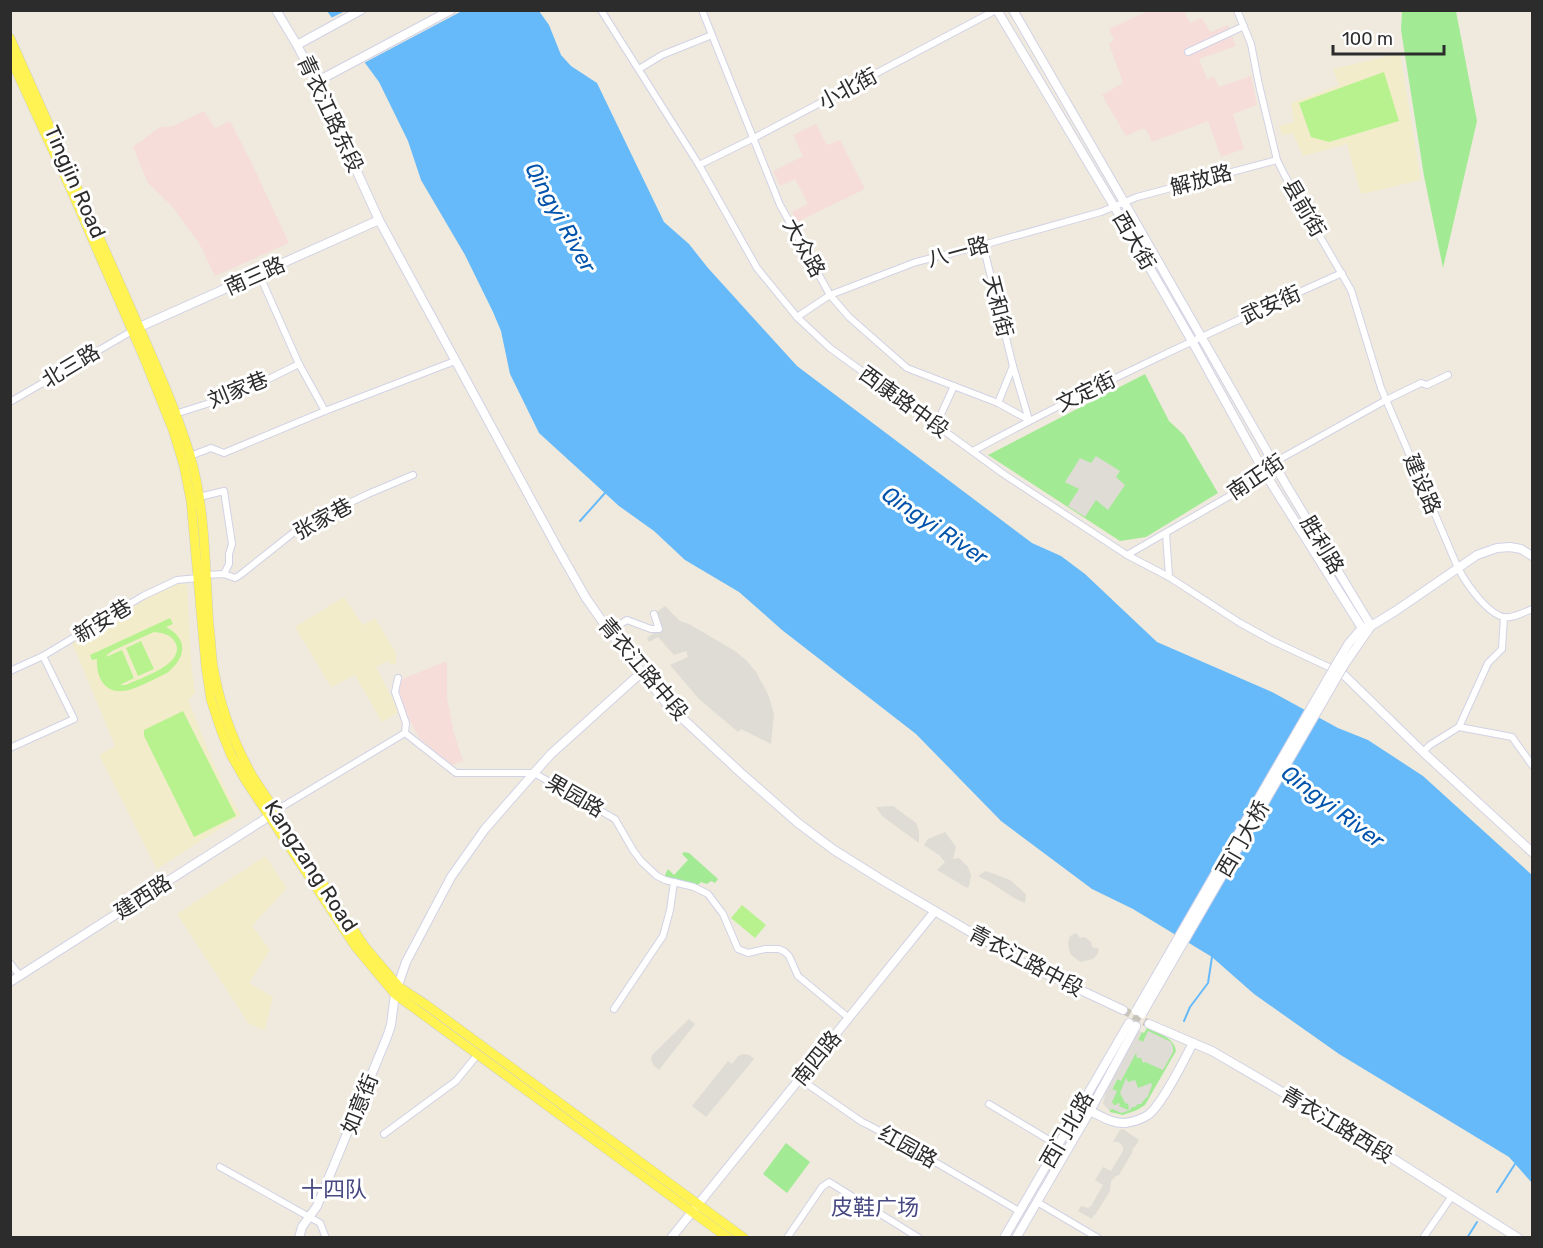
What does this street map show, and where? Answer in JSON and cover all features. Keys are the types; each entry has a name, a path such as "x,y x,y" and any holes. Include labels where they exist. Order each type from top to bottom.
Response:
{"main road":[{"name":"青衣江路东段","path":"276,10 316,81 379,220"},
{"path":"297,45 361,10"},
{"path":"316,81 451,10"},
{"name":"西大街","path":"997,10 1192,340 1266,475"},
{"name":"西大街","path":"1012,10 1273,463"},
{"name":"Tingjin Road","path":"10,38 135,329"},
{"name":"Tingjin Road","path":"10,57 135,329"},
{"name":"南三路","path":"135,329 379,220"},
{"name":"青衣江路中段","path":"379,220 586,598 666,703 798,823 834,850 1025,964 1123,1010"},
{"name":"Kangzang Road","path":"135,329 175,414 190,456 199,497 202,525 202,577"},
{"name":"Kangzang Road","path":"135,329 184,466 220,699 238,751 272,813 397,991 478,1054 695,1208 744,1238"},
{"name":"胜利路","path":"1273,463 1367,629"},
{"name":"胜利路","path":"1266,475 1367,629"},
{"path":"1367,629 1478,555 1497,548 1510,547 1521,549 1533,556"},
{"name":"西门大桥","path":"1139,1013 1341,663 1349,643 1367,629"},
{"name":"如意街","path":"299,1238 302,1227 322,1195 387,1037 406,962 451,877 485,829 551,754 642,672"},
{"path":"1344,675 1533,852"},
{"name":"建西路","path":"10,982 272,813"},
{"name":"南四路","path":"671,1238 935,911"},
{"name":"Kangzang Road","path":"397,991 425,1004 695,1208 728,1238"},
{"name":"西门北路","path":"1004,1238 1133,1024 1090,1111 1016,1238"},
{"name":"青衣江路西段","path":"1149,1024 1212,1051 1351,1132 1518,1238"},
{"path":"1090,1111 1113,1122 1124,1123 1149,1114 1160,1100 1193,1043"}],"street":[{"name":"西康路中段","path":"601,10 699,165 757,268 797,316 830,348 1014,481 1127,555 1257,632 1344,675"},
{"name":"大众路","path":"702,10 780,205 830,295 849,317 907,368 998,404 1029,420"},
{"name":"小北街","path":"699,165 753,139 997,10"},
{"name":"县前街","path":"1237,10 1251,44 1277,160 1351,290 1386,400"},
{"path":"1188,52 1244,26"},
{"path":"639,69 662,55 711,35"},
{"name":"解放路","path":"1124,202 1277,160"},
{"name":"八一路","path":"797,316 830,295 916,262 1101,212 1124,202"},
{"name":"天和街","path":"983,245 1029,420"},
{"name":"武安街","path":"1201,336 1342,273"},
{"path":"259,274 299,364 325,411"},
{"name":"北三路","path":"10,402 135,329"},
{"name":"文定街","path":"973,452 1029,420 1201,336"},
{"path":"190,456 211,448 224,453 455,361"},
{"name":"刘家巷","path":"175,414 237,394 299,364"},
{"path":"998,404 1013,366"},
{"name":"南正街","path":"1127,555 1266,475 1273,463 1386,400 1421,383 1427,385 1448,375"},
{"path":"936,425 954,386"},
{"name":"建设路","path":"1386,400 1466,584 1494,613 1504,617"},
{"name":"张家巷","path":"202,577 224,573 235,578 303,525 413,475"},
{"path":"199,497 224,491 232,544 229,564 224,573"},
{"path":"1166,533 1169,578"},
{"name":"新安巷","path":"10,671 43,656 143,596 177,580 202,577"},
{"path":"1424,752 1430,745 1459,728 1488,663 1502,649 1504,617 1511,617 1533,609"},
{"path":"609,631 627,620 651,629 659,629 654,614"},
{"path":"10,748 74,719 43,656"},
{"path":"272,813 405,733 406,723 394,692 398,678"},
{"path":"1459,728 1512,737 1533,765"},
{"name":"果园路","path":"405,733 456,773 534,773 615,819 641,861 657,876 694,887 708,894 723,914 738,949 748,953 765,949 779,949 784,952 789,956 798,976 849,1018"},
{"path":"615,1009 663,936 674,882"},
{"path":"10,963 20,976"},
{"path":"384,1134 456,1081 478,1054"},
{"name":"红园路","path":"800,1078 862,1122 1019,1211"},
{"path":"989,1104 1059,1146"},
{"path":"220,1167 320,1222 326,1238"},
{"path":"787,1238 822,1187 830,1180 919,1238"},
{"path":"1424,1238 1452,1196"},
{"path":"1037,1202 1098,1238"}],"shaded area":[{"path":"1148,11 1184,11 1190,23 1202,18 1210,32 1228,25 1236,46 1199,59 1207,79 1214,77 1219,87 1251,76 1257,105 1233,114 1244,149 1221,157 1208,121 1152,142 1146,129 1126,136 1102,95 1123,83 1109,44 1114,40 1109,29"},
{"path":"1400,53 1421,180 1361,194 1347,144 1303,156 1293,133 1282,135 1279,126 1294,122 1291,103 1339,85 1333,69"},
{"path":"204,111 215,128 230,121 289,243 215,276 199,243 172,206 148,183 133,147 160,127 173,126"},
{"path":"816,124 827,145 840,140 865,189 797,222 792,212 808,204 795,179 780,186 773,171 803,156 793,135"},
{"path":"1096,456 1120,471 1116,477 1125,485 1108,510 1096,500 1085,517 1068,506 1079,489 1065,482 1080,458 1091,463"},
{"path":"181,583 187,585 195,693 188,700 212,760 241,815 157,869 99,755 115,746 72,642 151,595 166,587"},
{"path":"344,597 363,625 375,618 396,653 396,663 391,665 387,661 376,667 399,712 382,722 355,675 331,687 295,627"},
{"path":"665,606 680,621 735,651 756,672 768,694 774,714 771,744 741,729 738,732 699,699 670,665 688,657 686,651 674,655 658,637 649,642 647,638 659,629 654,614"},
{"path":"447,661 447,697 453,730 463,761 451,765 419,738 399,692 400,680"},
{"path":"893,806 916,823 919,843 882,816 876,807"},
{"path":"945,832 956,847 953,859 959,858 968,867 971,875 967,888 937,870 945,862 924,845 928,839"},
{"path":"265,856 287,888 252,926 270,950 249,983 273,997 265,1030 249,1024 177,914"},
{"path":"986,871 1010,880 1026,894 1025,903 978,876"},
{"path":"1076,933 1080,938 1085,937 1091,942 1092,947 1099,949 1093,959 1080,962 1070,954 1068,943 1070,936"},
{"path":"689,1019 695,1024 659,1070 653,1065 651,1058 653,1054"},
{"path":"1138,1030 1142,1032 1138,1039 1143,1042 1148,1031 1171,1042 1173,1052 1163,1070 1143,1063 1141,1058 1137,1058 1136,1053 1121,1081 1117,1079 1112,1089 1117,1091 1112,1102 1128,1110 1128,1104 1125,1103 1120,1093 1126,1078 1128,1082 1135,1080 1138,1088 1151,1083 1148,1096 1141,1104 1122,1113 1109,1110 1103,1104 1106,1091"},
{"path":"743,1054 754,1059 706,1117 692,1106 728,1061 732,1064 738,1056"},
{"path":"1123,1129 1139,1140 1119,1175 1111,1181 1110,1191 1092,1219 1078,1211 1081,1206 1088,1208 1091,1206 1103,1185 1095,1180 1103,1167 1111,1171 1123,1151 1121,1144 1113,1142"}],"green space":[{"path":"1402,11 1456,11 1477,121 1443,268 1424,176 1401,30"},
{"path":"1384,72 1399,121 1329,142 1311,137 1299,103"},
{"path":"1145,374 1169,421 1184,435 1218,493 1146,537 1120,541 988,455"},
{"path":"170,618 173,624 166,627 179,637 182,649 178,661 167,673 123,691 110,689 102,682 97,659 92,660 90,655","holes":["154,632 163,633 173,639 177,650 174,657 151,674 126,685 120,685 134,678 122,650 106,657 107,655"]},
{"path":"141,641 154,669 138,676 126,648"},
{"path":"183,711 236,816 194,837 144,736 144,730"},
{"path":"689,853 718,879 715,883 701,882 697,886 666,878 668,869 674,875 688,860 682,854"},
{"path":"742,905 766,925 755,938 731,918"},
{"path":"1147,1028 1169,1039 1176,1051 1145,1105 1123,1115 1110,1112 1108,1097 1142,1032 1144,1033"},
{"path":"786,1143 810,1162 787,1193 763,1174"}],"water":[{"name":"Qingyi River","path":"327,11 539,11 549,25 561,55 571,66 597,83 664,222 689,244 797,366 1032,543 1061,556 1085,574 1157,642 1272,692 1338,728 1368,740 1423,776 1532,875 1532,1183 1509,1157 1339,1054 1254,994 1212,957 1133,909 1092,889 1001,821 916,734 782,630 739,592 685,560 654,531 619,506 539,433 510,374 501,331 493,312 465,255 421,180 408,141 379,82"}],"pier":[{"path":"345,11 462,11 362,64 329,19"}],"waterway":[{"path":"580,521 605,493"},
{"path":"1184,1021 1190,1007 1208,983 1212,957"},
{"path":"1497,1192 1515,1164"},
{"path":"1467,1238 1477,1222"}],"tunnel":[{"path":"1123,1010 1149,1024"}],"district":[{"name":"十四队","path":"334,1189"},
{"name":"皮鞋广场","path":"875,1207"}]}
